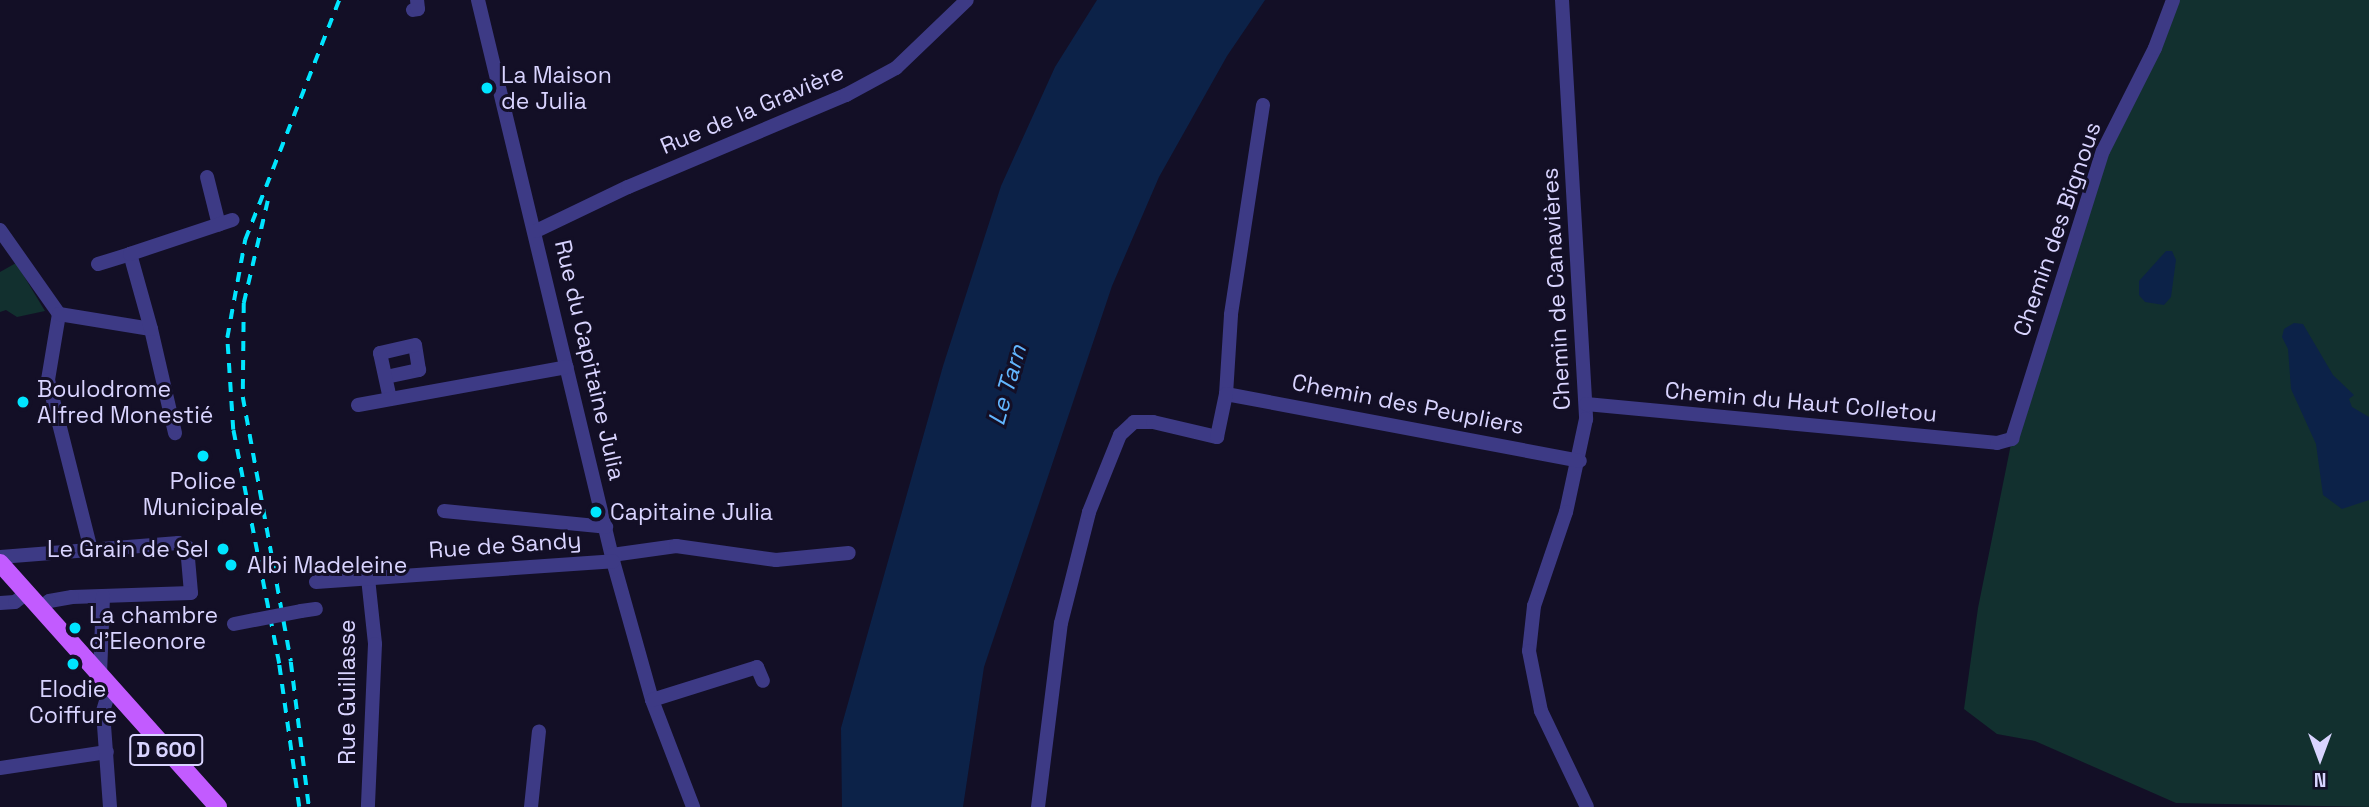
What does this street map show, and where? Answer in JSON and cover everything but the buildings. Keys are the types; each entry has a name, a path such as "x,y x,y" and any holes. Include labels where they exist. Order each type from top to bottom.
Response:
{"main road":[{"name":"D 600","path":"0,563 218,807"}],"street":[{"name":"Rue du Capitaine Julia","path":"478,0 613,558 652,700 693,807"},
{"name":"Rue de la Gravière","path":"536,231 628,187 846,95 897,68 967,0"},
{"name":"Chemin de Canavières","path":"1562,0 1586,404 1580,461 1534,606 1529,651 1541,711 1587,807"},
{"name":"Chemin des Bignous","path":"2012,439 2103,151 2155,48 2173,0"},
{"path":"1038,807 1061,623 1089,512 1120,435 1134,422 1153,422 1217,436 1226,394 1231,315 1263,105"},
{"path":"98,264 226,222 207,177"},
{"path":"0,230 59,314 48,380 91,550"},
{"path":"130,254 175,433"},
{"path":"59,314 151,329"},
{"path":"358,405 567,368"},
{"path":"386,377 390,399"},
{"name":"Chemin des Peupliers","path":"1226,394 1580,461"},
{"name":"Chemin du Haut Colletou","path":"1586,404 1997,443 2012,439"},
{"path":"444,511 606,527"},
{"path":"0,556 178,543 187,547 191,593 49,601 41,608"},
{"name":"Rue de Sandy","path":"317,582 613,558 676,547 776,560 849,553"},
{"name":"Rue Guillasse","path":"368,578 374,644 368,807"},
{"path":"0,603 15,602 27,593"},
{"path":"100,675 103,596"},
{"path":"234,624 316,609"},
{"path":"652,700 757,667 763,681"},
{"path":"110,807 103,711 115,691"},
{"path":"531,807 539,732"},
{"path":"0,768 107,752"}],"green space":[{"path":"2173,0 2369,0 2369,807 2176,803 2035,741 1997,734 1964,709 1978,608 2012,439 2089,193"},
{"path":"16,263 45,311 17,317 6,310 0,312 0,272"}],"water":[{"name":"Le Tarn","path":"1097,0 1265,0 1227,56 1159,177 1112,286 984,667 963,807 842,807 841,728 943,366 1001,186 1055,67"},
{"path":"2166,251 2172,251 2176,260 2171,297 2164,305 2145,302 2139,295 2139,281"},
{"path":"2294,323 2303,324 2333,375 2354,395 2349,399 2352,407 2369,417 2369,500 2342,509 2323,495 2316,444 2291,389 2288,349 2282,337 2284,329"}],"railway":[{"path":"299,807 279,664 233,430 227,338 245,240 339,0"},
{"path":"268,201 244,303 243,397 291,662 309,807"}],"place":[{"name":"La Maison de Julia","path":"487,88"},
{"name":"Boulodrome Alfred Monestié","path":"23,402"},
{"name":"Police Municipale","path":"203,456"},
{"name":"Capitaine Julia","path":"596,512"},
{"name":"Le Grain de Sel","path":"223,549"},
{"name":"Albi Madeleine","path":"231,565"},
{"name":"La chambre d’Eleonore","path":"75,628"},
{"name":"Elodie Coiffure","path":"73,664"}]}
